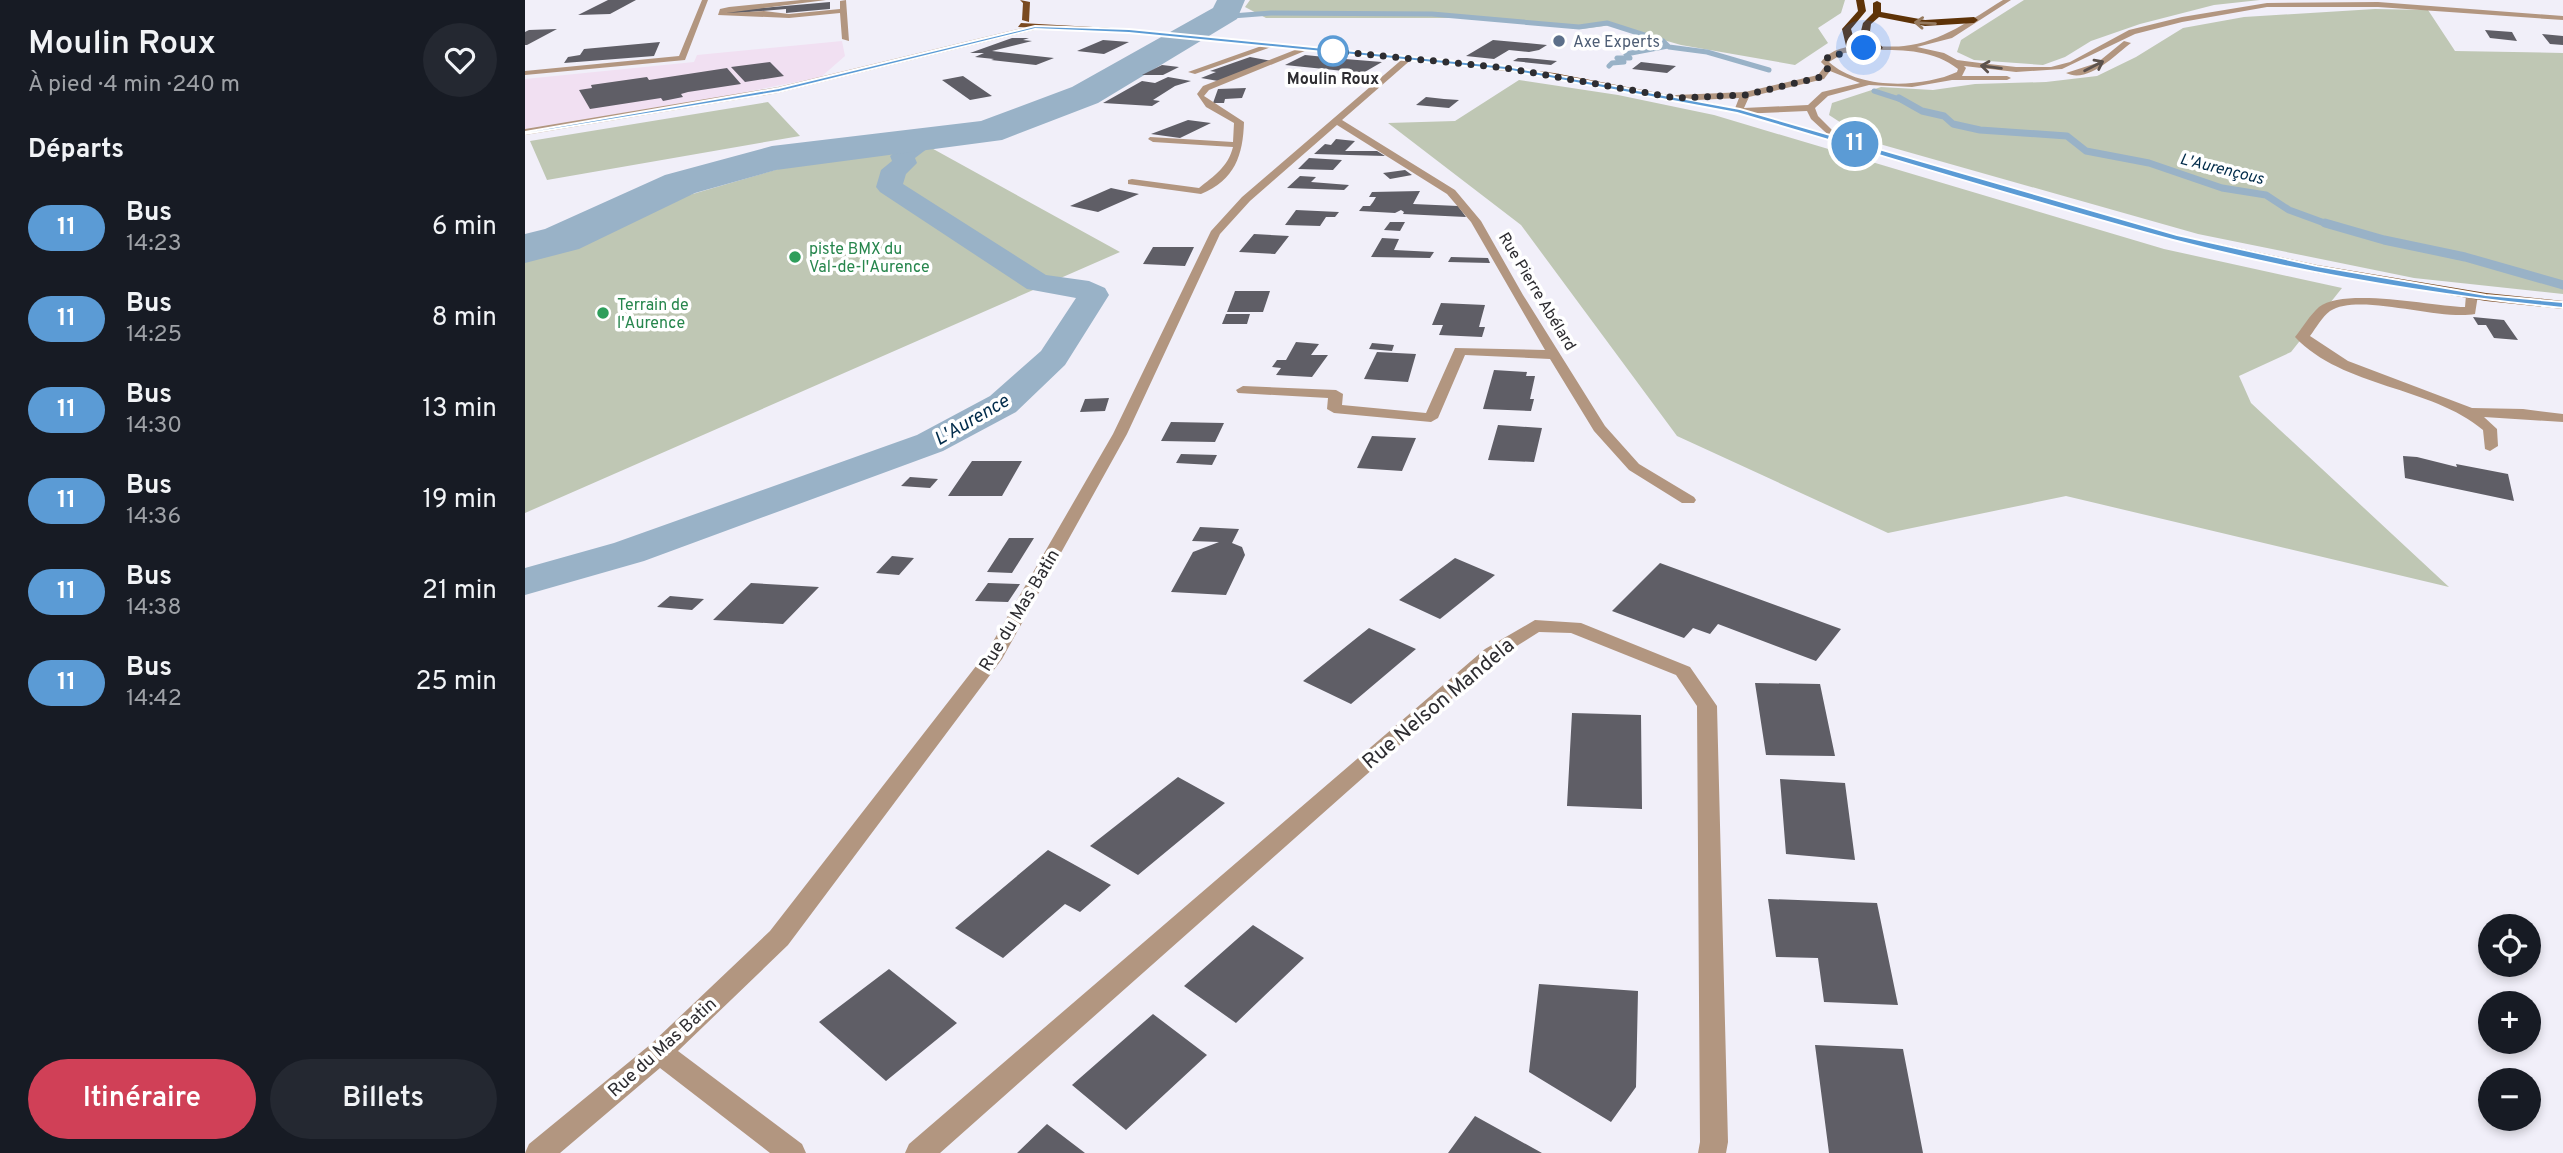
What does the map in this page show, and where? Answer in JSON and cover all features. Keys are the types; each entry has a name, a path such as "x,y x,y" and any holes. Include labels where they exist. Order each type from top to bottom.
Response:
{"highway":[{"path":"1852,50 1846,29 1861,11 1860,0"},
{"path":"1875,0 1878,6 1877,14 1867,23 1865,32 1878,48"},
{"path":"1877,14 1925,23 1974,20"}],"main road":[{"path":"1023,0 1027,2 1023,22"},
{"path":"1023,22 1048,17"},
{"path":"1048,27 1060,25 1065,19 1129,31"},
{"path":"1023,22 1035,27 1129,31 1554,75 1738,111 2176,238 2317,269 2472,295 2563,305"}],"street":[{"path":"525,73 682,58 705,0"},
{"path":"823,0 729,9 723,10 722,15 764,13 789,16 844,11"},
{"path":"843,0 846,39"},
{"path":"1901,49 1949,36 2008,0"},
{"path":"2171,23 2116,48 2102,63 2084,71 2047,76 1954,78 1921,84 1876,82 1839,74 1828,68 1825,62 1828,57 1852,50 1878,48 1901,49 1938,55 1957,62 2031,71 2052,69 2069,66 2105,44 2131,33 2171,23 2269,5 2337,1 2439,6 2563,18"},
{"path":"1002,34 1023,22"},
{"path":"525,132 779,90 1035,27"},
{"path":"1938,55 1949,36"},
{"path":"1192,72 1273,45"},
{"path":"1132,182 1201,191 1235,162 1239,145 1239,122 1231,114 1206,106 1200,96 1206,88 1308,48"},
{"name":"Rue du Mas Batin","path":"539,1153 660,1052 779,938 995,655 1120,434 1215,233 1246,199 1409,58"},
{"path":"1954,78 1961,73 1962,68 1957,62"},
{"path":"1676,98 1745,95 1821,77 1828,68"},
{"path":"1745,95 1738,111 1810,108 1825,94 1876,82"},
{"path":"1810,108 1814,117 1835,138"},
{"name":"Rue Pierre Abélard","path":"1337,121 1348,125 1364,138 1451,192 1476,221 1517,295 1599,428 1634,467 1688,500"},
{"path":"1153,139 1239,145"},
{"path":"2472,295 2471,312 2447,312 2377,302 2344,303 2327,307 2302,337 2343,364 2470,412 2523,413 2563,418"},
{"path":"1243,390 1336,394 1334,409 1431,418 1460,351 1556,355"},
{"path":"2470,412 2490,429 2490,446"},
{"name":"Rue Nelson Mandela","path":"919,1153 1492,653 1535,625 1574,627 1683,671 1707,706 1714,1142 1711,1153"},
{"path":"660,1052 792,1153"}],"shaded area":[{"path":"842,41 845,56 821,77 525,129 525,79 694,62 697,55"}],"green space":[{"path":"1250,0 1845,0 1841,13 1818,28 1828,43 1795,65 1681,45 1611,25 1581,29 1474,18 1266,18 1245,7"},
{"path":"2024,0 2260,0 2214,5 2140,24 2091,41 2065,57 2043,65 1974,60 1957,52 1961,40"},
{"path":"2375,9 2428,10 2455,51 2563,53 2563,294 2414,278 2198,234 1869,141 1829,115 1832,103 1881,87 1933,90 1975,84 2046,82 2097,76 2136,57 2183,28 2244,17"},
{"path":"1519,80 1618,95 1714,115 2164,249 2342,288 2291,352 2239,376 2251,403 2449,587 2066,496 1888,533 1677,436 1521,225 1388,123 1455,121"},
{"path":"768,102 800,136 547,180 530,141"},
{"path":"926,145 1120,252 525,513 525,249 672,200 809,160"}],"building":[{"path":"608,0 636,0 610,14 578,15"},
{"path":"830,2 830,9 786,13 786,9 726,14 727,11"},
{"path":"557,29 525,45 525,32 529,30"},
{"path":"2485,30 2512,32 2517,41 2490,38"},
{"path":"2542,34 2563,36 2563,45 2550,44"},
{"path":"1012,38 1029,38 1023,40 1032,41 992,51 1054,58 1036,65 991,60 994,59 975,57 984,53 970,53"},
{"path":"1103,40 1129,42 1104,54 1077,51"},
{"path":"1493,40 1547,45 1529,52 1509,50 1494,59 1466,56"},
{"path":"660,42 654,56 564,63 568,57 580,55 584,49"},
{"path":"1305,55 1382,62 1363,73 1285,65"},
{"path":"1250,57 1272,61 1218,81 1201,78 1216,72 1210,71"},
{"path":"1518,58 1557,61 1551,65 1513,61"},
{"path":"770,62 784,76 745,82 731,67"},
{"path":"1641,62 1676,66 1667,73 1632,69"},
{"path":"1162,65 1179,67 1163,75 1142,75"},
{"path":"727,68 741,84 688,92 681,94 683,97 663,101 661,98 590,109 579,90 592,88 591,85 647,77 649,80"},
{"path":"963,76 992,96 970,100 942,80"},
{"path":"1168,77 1191,81 1175,86 1153,100 1160,101 1152,106 1103,103 1142,81 1155,83"},
{"path":"1246,88 1242,98 1213,103 1218,89"},
{"path":"1426,97 1459,100 1449,108 1416,105"},
{"path":"1188,120 1211,123 1180,138 1151,134"},
{"path":"1336,139 1355,141 1345,151 1377,151 1385,156 1314,154 1325,144 1331,145"},
{"path":"1309,158 1342,160 1333,170 1298,169"},
{"path":"1405,170 1412,175 1390,179 1383,173"},
{"path":"1300,176 1316,177 1311,182 1349,185 1344,190 1287,188"},
{"path":"1111,188 1139,194 1098,212 1070,206"},
{"path":"1420,191 1413,204 1458,206 1466,217 1403,214 1401,210 1395,213 1359,211 1373,202 1376,197 1369,197 1372,192"},
{"path":"1296,210 1339,212 1335,217 1326,217 1320,226 1285,225"},
{"path":"1390,222 1405,222 1400,231 1384,230"},
{"path":"1254,234 1289,236 1275,254 1239,252"},
{"path":"1382,238 1399,239 1394,250 1434,252 1430,258 1371,257"},
{"path":"1153,247 1194,247 1185,266 1143,264"},
{"path":"1451,257 1488,258 1490,263 1448,262"},
{"path":"1235,291 1270,291 1263,312 1227,312"},
{"path":"1441,303 1485,305 1479,327 1485,327 1482,337 1439,335 1443,325 1432,325"},
{"path":"1226,314 1250,314 1247,324 1222,324"},
{"path":"2473,317 2504,320 2518,340 2494,338 2486,325 2478,325"},
{"path":"1296,342 1319,344 1311,355 1328,355 1312,377 1276,375 1281,368 1272,367 1277,360 1286,360"},
{"path":"1372,343 1394,345 1392,351 1369,349"},
{"path":"1377,352 1416,354 1408,382 1364,379"},
{"path":"1494,370 1527,372 1526,376 1535,376 1530,399 1534,399 1531,411 1483,409"},
{"path":"1109,398 1105,411 1080,412 1085,399"},
{"path":"1171,422 1224,423 1215,442 1161,441"},
{"path":"1498,425 1542,428 1534,462 1488,460"},
{"path":"1372,436 1416,438 1402,471 1357,468"},
{"path":"1181,454 1217,455 1212,465 1176,463"},
{"path":"2403,456 2508,474 2514,501 2405,478"},
{"path":"972,461 1022,461 1002,496 948,496"},
{"path":"910,477 938,479 930,488 901,486"},
{"path":"1200,527 1239,529 1232,543 1242,547 1245,555 1226,595 1171,592 1193,552 1219,542 1192,541"},
{"path":"1009,538 1034,538 1012,573 987,572"},
{"path":"892,556 914,558 899,575 876,573"},
{"path":"1455,558 1495,575 1440,619 1399,600"},
{"path":"1660,563 1841,629 1816,661 1718,624 1710,634 1693,628 1684,638 1612,611"},
{"path":"751,583 819,587 783,624 713,620"},
{"path":"988,583 1020,584 1008,602 975,601"},
{"path":"670,596 704,599 692,610 657,607"},
{"path":"1369,628 1416,649 1351,704 1303,681"},
{"path":"1755,683 1820,684 1835,756 1766,755"},
{"path":"1572,713 1641,715 1642,809 1567,806"},
{"path":"1178,777 1225,803 1138,875 1090,846"},
{"path":"1780,779 1845,783 1855,860 1786,854"},
{"path":"1048,850 1111,885 1080,912 1065,904 1003,958 955,928"},
{"path":"1768,899 1877,903 1898,1005 1824,1002 1818,958 1776,957"},
{"path":"1253,925 1304,958 1236,1023 1184,986"},
{"path":"889,969 957,1023 886,1081 819,1022"},
{"path":"1539,984 1638,991 1636,1087 1611,1122 1529,1072"},
{"path":"1153,1014 1207,1055 1126,1130 1072,1085"},
{"path":"1815,1045 1903,1049 1923,1153 1829,1153"},
{"path":"1475,1116 1542,1153 1448,1153"},
{"path":"1047,1124 1085,1153 1017,1153"}],"waterway":[{"name":"L'Aurence","path":"525,249 562,239 680,184 772,158 988,132 1085,95 1226,13 1231,0"},
{"path":"1219,17 1271,13 1432,14 1579,27 1607,23 1663,41 1668,46"},
{"path":"1609,66 1612,63 1624,62 1617,58 1630,58 1626,54 1668,46"},
{"path":"1668,46 1707,52 1769,70"},
{"name":"L'Aurençous","path":"1874,91 1902,100"},
{"name":"L'Aurençous","path":"1899,98 1922,111 1944,116 1953,124 1980,130 2067,136 2086,151 2149,163 2222,188 2266,195 2289,210 2330,225"},
{"name":"L'Aurence","path":"525,582 629,552 930,443 1003,404 1053,358 1094,295 1078,287 1038,283 889,187 894,170 905,163 902,156 924,142"},
{"name":"L'Aurençous","path":"2325,223 2384,240 2465,257 2563,285"}],"bus line":[{"name":"11","path":"525,132 779,90 1035,27 1082,27 1429,60 1554,75 1738,111 2176,238 2317,269 2486,298 2563,305"}],"place":[{"name":"Axe Experts","path":"1559,41"},
{"name":"Moulin Roux","path":"1333,51"},
{"name":"piste BMX du Val-de-l'Aurence","path":"795,257"},
{"name":"Terrain de l'Aurence","path":"603,313"}],"route":[{"path":"1333,51 1506,68 1676,98 1745,95 1821,77 1828,68 1825,62 1828,57 1864,48"}]}
